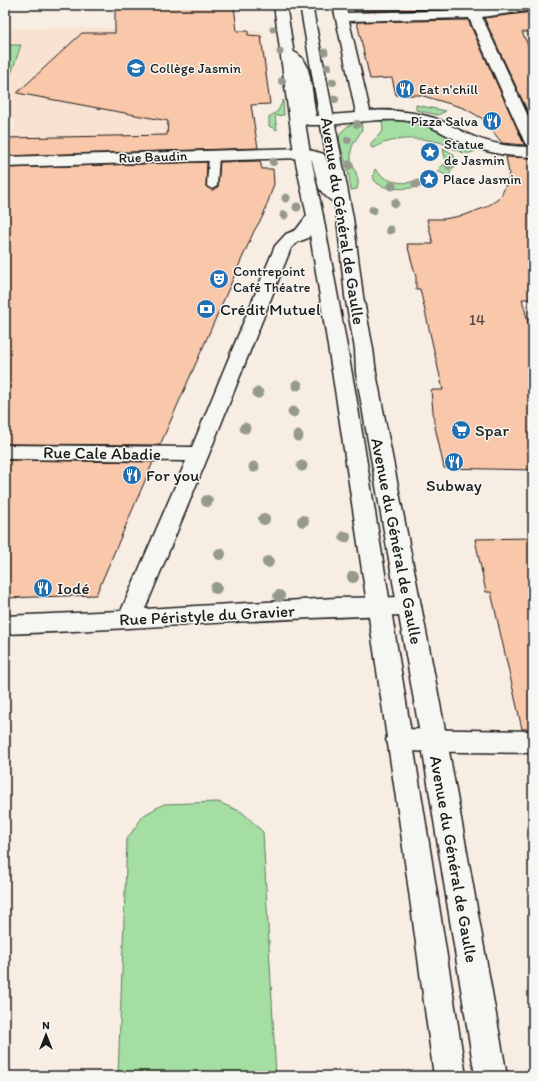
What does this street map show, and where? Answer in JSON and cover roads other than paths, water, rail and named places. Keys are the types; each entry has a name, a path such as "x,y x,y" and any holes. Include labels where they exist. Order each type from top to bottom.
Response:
{"street":[{"name":"Avenue du Général de Gaulle","path":"280,5 302,154 315,216 340,360 450,1076"},
{"name":"Avenue du Général de Gaulle","path":"306,5 342,202 354,296 364,349 366,373 434,740 491,1076"},
{"path":"364,116 340,11 474,14 527,6"},
{"path":"474,14 533,143"},
{"path":"288,53 300,65 309,121 346,119 364,116 387,116 420,119 429,121 466,139 488,147 511,152 533,152"},
{"path":"302,154 318,158 327,188 342,202"},
{"name":"Rue Baudin","path":"5,162 302,154"},
{"path":"129,619 199,454 278,258 284,246 292,238 302,234 315,216"},
{"name":"Rue Cale Abadie","path":"5,452 199,454"},
{"name":"Rue Péristyle du Gravier","path":"5,624 379,606 409,606"},
{"path":"399,740 533,742"}],"lane":[{"path":"212,186 214,156"}],"place":[{"name":"Collège Jasmin","path":"136,68"},
{"name":"Eat n'chill","path":"405,89"},
{"name":"Pizza Salva","path":"492,121"},
{"name":"Statue de Jasmin","path":"430,152"},
{"name":"Place Jasmin","path":"429,179"},
{"name":"Contrepoint Café Théatre","path":"219,279"},
{"name":"Crédit Mutuel","path":"206,309"},
{"name":"Spar","path":"461,430"},
{"name":"Subway","path":"454,462"},
{"name":"For you","path":"132,475"},
{"name":"Iodé","path":"43,588"}]}
